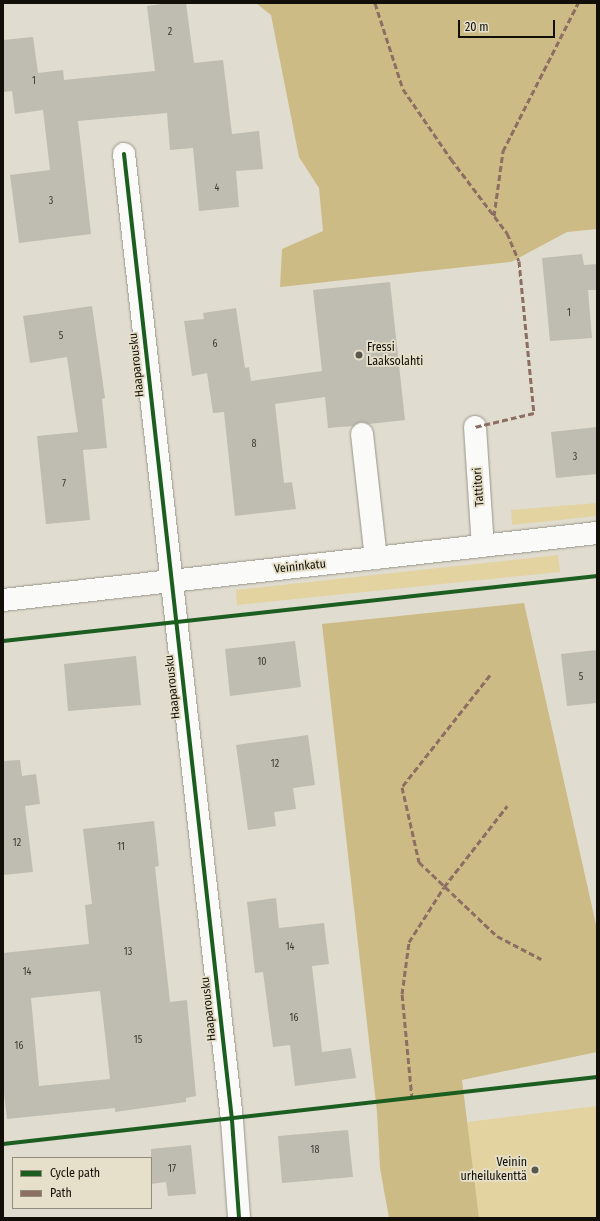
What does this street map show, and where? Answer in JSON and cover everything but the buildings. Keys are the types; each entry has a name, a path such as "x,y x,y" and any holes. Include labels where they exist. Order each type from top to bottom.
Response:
{"street":[{"name":"Haaparousku","path":"124,154 170,582 232,1120 239,1218"},
{"name":"Tattitori","path":"475,427 483,546"},
{"path":"362,434 376,558"},
{"name":"Veininkatu","path":"3,600 597,533"}],"shaded area":[{"path":"256,3 597,3 597,229 567,232 511,262 280,287 282,249 323,231 319,188 299,157 271,15"},
{"path":"597,503 597,516 512,525 511,510"},
{"path":"558,555 560,572 237,605 236,590"},
{"path":"524,603 597,929 597,1052 462,1080 479,1218 389,1218 380,1168 377,1112 322,624"},
{"name":"Veinin urheilukenttä","path":"597,1106 597,1218 479,1218 467,1122"}],"marked path":[{"path":"375,3 403,89 451,159 507,233 519,261 534,413 475,427"},
{"path":"494,216 503,151 578,3"},
{"path":"490,675 402,787 419,862 497,936 541,959"},
{"path":"412,1099 402,994 409,942 444,887 507,806"}],"cycle path":[{"path":"124,154 232,1120 239,1218"},
{"path":"3,641 597,576"},
{"path":"3,1144 597,1077"}],"place":[{"name":"Fressi Laaksolahti","path":"359,355"},
{"name":"Veinin urheilukenttä","path":"535,1170"}]}
